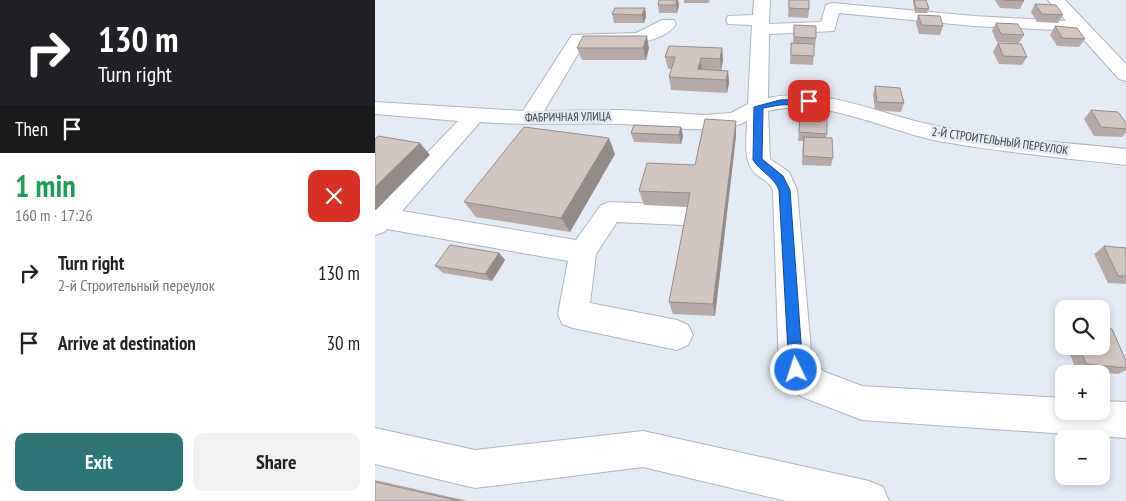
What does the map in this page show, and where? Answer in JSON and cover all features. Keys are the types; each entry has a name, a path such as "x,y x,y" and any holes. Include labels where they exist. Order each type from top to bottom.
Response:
{"street":[{"path":"1056,0 1126,75"},
{"path":"734,20 762,16 828,27 832,8 850,7 909,16 1012,24 1079,26"},
{"path":"762,16 758,66 758,160 764,168 780,178 785,190 796,370 814,385 862,403 1126,420"},
{"path":"529,118 578,40 637,39 655,33 668,24"},
{"name":"2-Й СТРОИТЕЛЬНЫЙ ПЕРЕУЛОК","path":"758,107 780,102 809,101 842,107 931,132 974,140 1126,156"},
{"path":"715,102 758,107"},
{"name":"ФАБРИЧНАЯ УЛИЦА","path":"375,108 529,118 622,117 705,122 735,119 758,107"},
{"path":"377,220 475,115"},
{"path":"677,335 573,314 583,252 610,212 683,216"},
{"path":"377,220 583,252"},
{"path":"375,446 475,469 643,449 869,501"}],"building":[{"path":"659,0 677,0 676,5 658,5"},
{"path":"789,0 809,0 809,9 789,8"},
{"path":"914,0 926,0 929,9 916,8"},
{"path":"1035,4 1056,5 1063,15 1042,14"},
{"path":"615,8 645,8 642,15 612,14"},
{"path":"918,15 940,16 943,26 922,25"},
{"path":"996,23 1018,24 1024,35 1001,34"},
{"path":"794,25 816,26 816,38 794,37"},
{"path":"1055,26 1077,28 1085,39 1062,38"},
{"path":"583,36 647,36 643,48 577,48"},
{"path":"791,43 814,44 814,56 791,55"},
{"path":"998,43 1021,44 1027,57 1003,56"},
{"path":"669,46 722,48 720,59 701,58 698,69 728,71 726,80 669,77 675,57 665,57"},
{"path":"875,86 900,88 904,103 877,102"},
{"path":"1091,110 1118,112 1126,123 1126,129 1101,127"},
{"path":"800,115 827,116 827,134 799,132"},
{"path":"705,119 736,121 713,304 669,302 690,193 639,191 647,163 695,165"},
{"path":"634,125 681,127 679,135 631,133"},
{"path":"524,127 609,138 561,218 464,202"},
{"path":"378,136 420,143 375,187 375,139"},
{"path":"804,137 832,138 833,158 803,156"},
{"path":"450,245 499,253 485,274 435,266"},
{"path":"1104,246 1126,248 1126,276 1118,276"},
{"path":"1110,329 1112,329 1126,361 1126,368 1086,364 1082,355 1110,355"},
{"path":"375,482 460,501 375,501"}],"route":[{"path":"796,370 785,190 780,178 764,168 758,160 758,107 780,102 809,101"}]}
